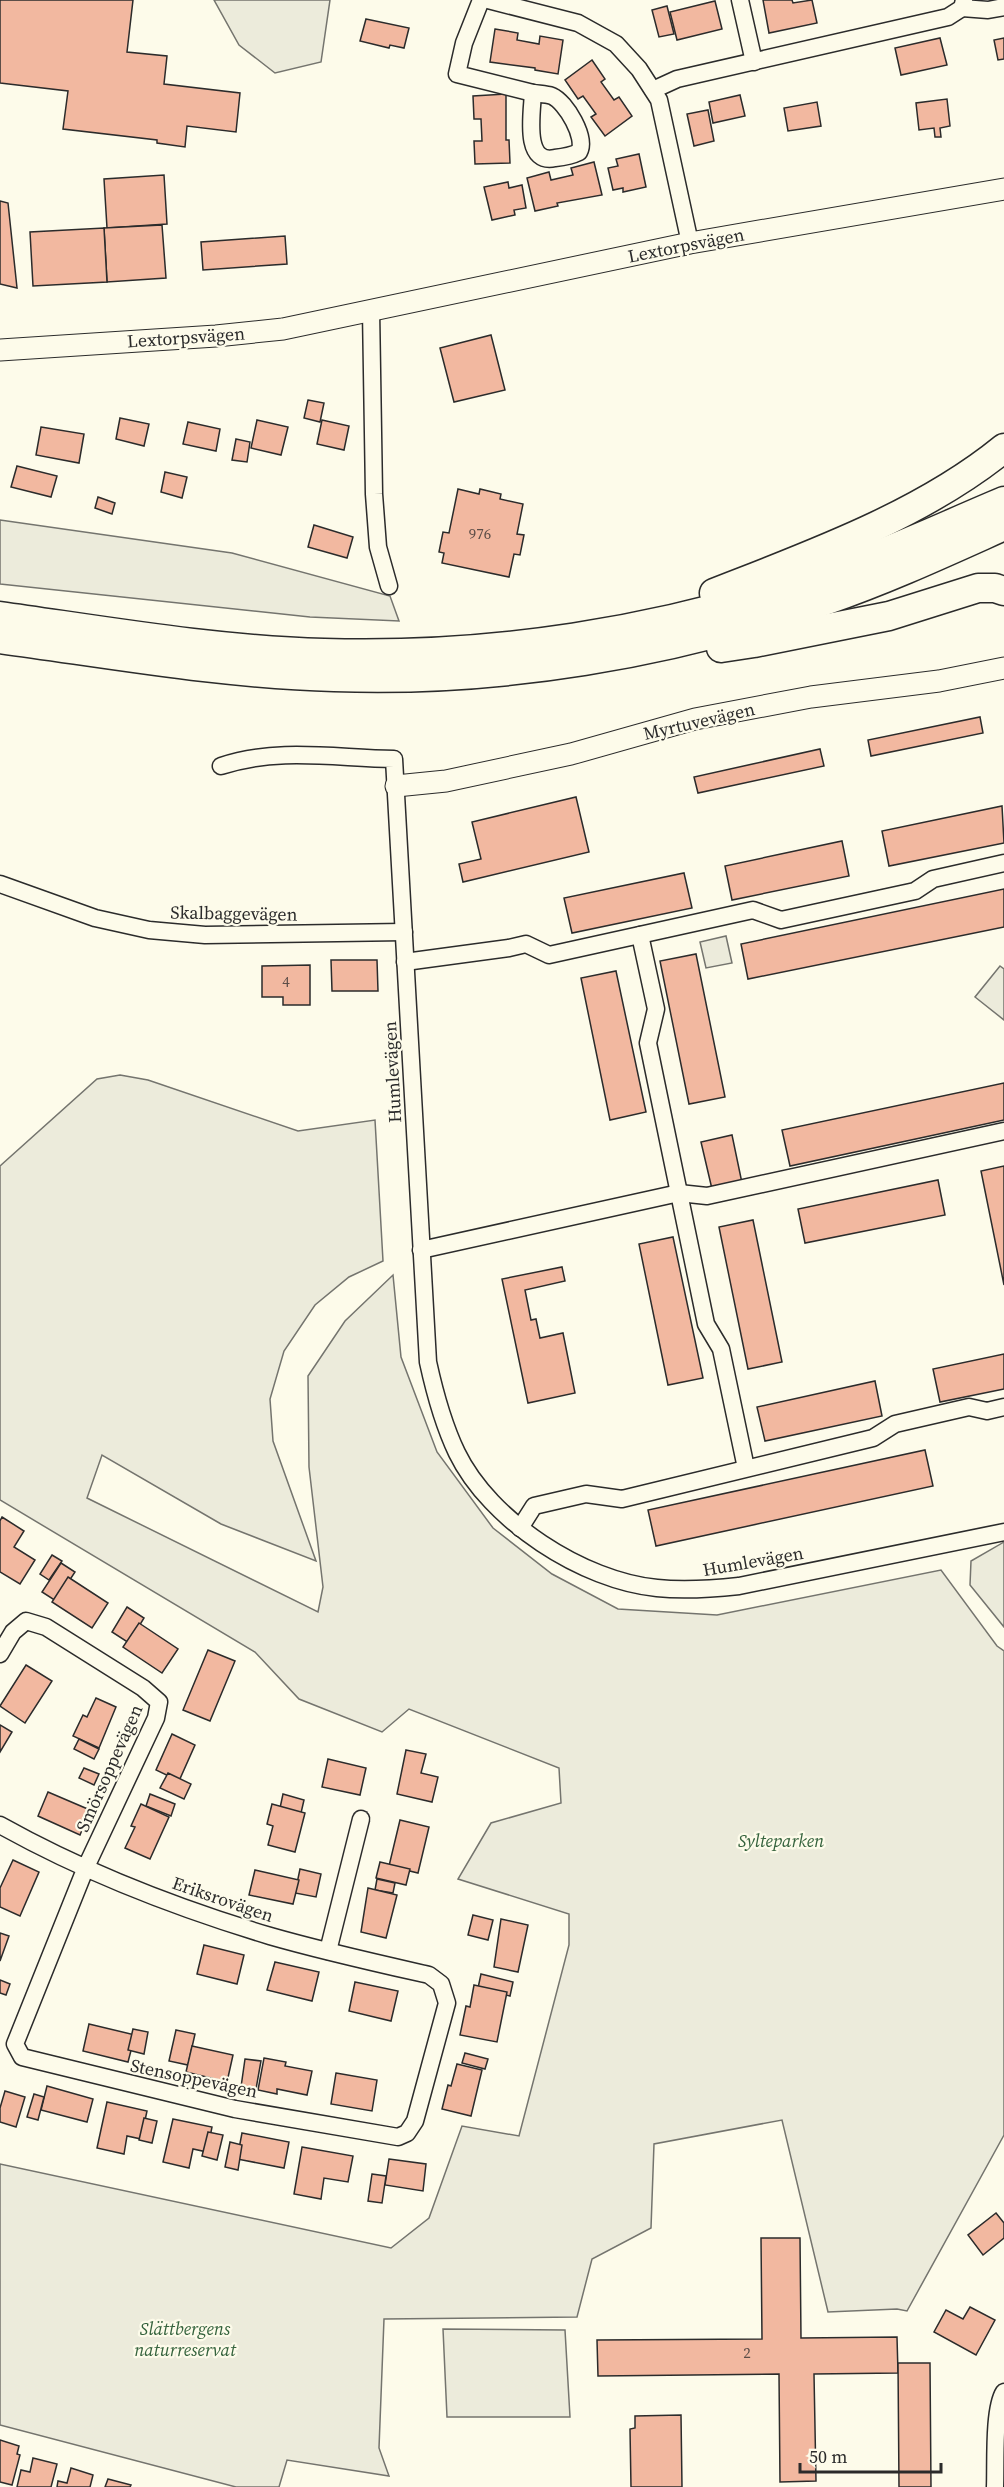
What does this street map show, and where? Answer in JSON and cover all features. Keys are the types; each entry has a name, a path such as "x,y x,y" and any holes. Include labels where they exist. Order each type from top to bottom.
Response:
{"highway":[{"path":"619,643 915,505 957,481 1004,448"},
{"path":"0,639 126,658 228,670 335,677 480,673 558,665 694,614 819,577 889,551 1004,501"},
{"path":"0,616 230,647 326,653 439,652 619,643 768,619 828,600 899,573 1004,526"},
{"path":"619,643 693,651 754,643 889,616 978,588 995,588 1004,591"}],"street":[{"path":"481,0 464,43 457,74 533,93"},
{"path":"488,0 578,23 616,44 639,69 659,100 690,243"},
{"path":"740,0 754,62"},
{"path":"653,90 677,80 948,17 963,4 988,10 1004,7"},
{"name":"Lextorpsvägen","path":"0,350 216,336 283,329 690,243 1004,189"},
{"path":"370,310 374,494 378,547 389,586"},
{"name":"Myrtuvevägen","path":"396,786 446,780 571,754 695,719 811,697 939,681 1004,668"},
{"name":"Humlevägen","path":"221,766 247,758 295,753 346,758 394,759 428,1362 440,1413 458,1455 485,1495 520,1528 565,1557 610,1579 656,1588 703,1590 739,1586 1004,1532"},
{"path":"405,963 526,944 549,955 753,910 781,921 915,891 933,879 1004,863"},
{"name":"Skalbaggevägen","path":"0,884 96,918 149,930 205,935 404,932"},
{"path":"640,935 656,1010 648,1043 706,1324 721,1349 746,1468"},
{"path":"421,1250 679,1193 707,1196 1004,1131"},
{"path":"520,1528 534,1506 586,1494 622,1498 873,1438 895,1424 969,1407 987,1411 1004,1407"},
{"name":"Smörsoppevägen","path":"0,1654 13,1632 26,1621 46,1627 143,1688 159,1702 156,1718 86,1867"},
{"path":"328,1951 361,1819"},
{"name":"Eriksrovägen","path":"0,1825 39,1847 184,1908 270,1936 429,1976 441,1984"},
{"name":"Stensoppevägen","path":"86,1867 15,2044 22,2057 235,2109 398,2137 407,2133 415,2121 447,2003 441,1984"},
{"path":"995,2487 998,2411 1004,2392"}],"green space":[{"path":"214,0 330,0 321,62 275,73 239,45"},
{"path":"0,520 232,553 390,596 399,621 310,617 0,584"},
{"path":"726,936 732,963 706,968 700,942"},
{"path":"1000,966 1004,969 1004,1020 975,997"},
{"name":"Sylteparken","path":"120,1075 148,1080 298,1131 375,1120 383,1261 349,1277 315,1305 284,1351 270,1399 273,1441 316,1561 221,1524 102,1455 87,1498 318,1612 323,1587 309,1467 308,1376 345,1321 393,1275 401,1357 437,1452 493,1528 552,1574 618,1609 717,1615 941,1570 997,1646 1004,1651 1004,2135 907,2311 897,2309 828,2312 782,2120 654,2144 651,2228 592,2259 577,2317 384,2319 379,2448 389,2476 287,2460 279,2487 236,2487 0,2425 0,2164 391,2248 429,2218 462,2126 519,2136 569,1945 569,1914 458,1879 491,1823 561,1803 559,1768 409,1709 382,1732 299,1699 255,1652 0,1500 0,1166 97,1079"},
{"path":"1004,1542 1004,1627 970,1585 971,1561"},
{"path":"443,2329 565,2330 570,2417 447,2417"}],"building":[{"path":"0,0 133,0 127,52 167,56 164,84 240,93 236,132 187,126 185,147 157,143 157,140 63,129 68,91 0,83"},
{"path":"763,0 792,0 793,3 812,0 817,23 769,33"},
{"path":"715,1 722,29 677,40 670,12"},
{"path":"667,6 674,34 659,37 652,10"},
{"path":"366,19 409,28 404,48 390,45 389,48 360,41"},
{"path":"495,29 518,33 517,40 539,44 540,36 563,40 558,74 535,70 535,68 490,62"},
{"path":"940,38 947,65 901,75 895,48"},
{"path":"1004,38 1004,59 998,60 994,40"},
{"path":"592,60 605,79 601,82 614,100 619,97 632,116 605,136 591,117 596,114 583,96 578,99 565,80"},
{"path":"506,94 506,140 509,140 510,163 475,164 474,141 482,141 481,119 474,119 473,96"},
{"path":"740,95 745,116 713,123 709,102"},
{"path":"947,99 950,126 940,128 941,137 935,137 934,128 919,130 916,103"},
{"path":"817,102 821,126 788,131 784,108"},
{"path":"708,110 714,141 694,146 687,114"},
{"path":"639,154 646,187 623,192 623,188 613,190 608,168 618,166 616,159"},
{"path":"594,162 602,195 557,203 558,206 535,211 527,178 549,172 551,180 573,175 571,168"},
{"path":"164,175 167,224 107,228 104,179"},
{"path":"508,182 509,188 522,185 526,208 514,210 515,215 492,220 484,187"},
{"path":"0,201 8,203 17,288 0,284"},
{"path":"162,225 166,278 107,282 104,228"},
{"path":"104,228 107,282 33,286 30,232"},
{"path":"285,236 287,264 203,270 201,242"},
{"path":"491,335 505,390 454,402 440,348"},
{"path":"308,400 324,403 320,422 304,418"},
{"path":"120,418 149,424 144,446 116,439"},
{"path":"257,420 288,427 281,455 251,448"},
{"path":"322,420 349,426 344,450 317,444"},
{"path":"188,422 220,429 216,451 183,444"},
{"path":"41,427 84,434 79,463 36,455"},
{"path":"236,439 250,442 247,462 232,460"},
{"path":"17,466 57,476 51,497 11,487"},
{"path":"165,472 187,477 182,498 161,492"},
{"path":"458,489 479,494 480,489 501,494 500,499 523,504 517,534 524,535 520,555 514,554 509,577 442,563 444,553 439,552 443,532 449,533"},
{"path":"98,497 115,503 112,514 95,508"},
{"path":"314,525 353,537 347,558 308,547"},
{"path":"980,717 983,733 871,756 868,740"},
{"path":"820,749 824,766 698,793 694,777"},
{"path":"576,797 589,852 463,882 459,864 481,859 472,822"},
{"path":"1002,806 1004,843 889,866 882,831"},
{"path":"842,841 849,876 732,900 725,866"},
{"path":"684,873 692,908 572,933 564,898"},
{"path":"1004,889 1004,927 748,979 741,944"},
{"path":"696,954 725,1097 689,1104 660,961"},
{"path":"331,960 377,960 378,991 332,991"},
{"path":"310,965 310,1005 283,1005 283,997 262,997 262,966"},
{"path":"616,971 646,1112 610,1120 581,978"},
{"path":"1004,1083 1004,1120 790,1166 782,1130"},
{"path":"732,1135 742,1183 712,1189 701,1142"},
{"path":"1004,1166 1004,1285 981,1171"},
{"path":"938,1180 945,1215 805,1243 798,1209"},
{"path":"753,1220 782,1362 748,1369 719,1227"},
{"path":"673,1237 703,1378 668,1385 639,1244"},
{"path":"562,1267 565,1281 525,1290 531,1320 536,1319 540,1338 563,1333 575,1393 528,1403 502,1279"},
{"path":"1004,1354 1004,1389 940,1402 933,1369"},
{"path":"875,1381 882,1416 765,1441 757,1407"},
{"path":"925,1450 933,1486 656,1546 648,1510"},
{"path":"2,1517 24,1531 14,1547 35,1560 20,1584 0,1572 0,1521"},
{"path":"52,1555 62,1561 49,1580 40,1574"},
{"path":"61,1563 75,1572 56,1601 42,1592"},
{"path":"68,1577 108,1603 92,1628 52,1602"},
{"path":"127,1607 144,1618 129,1643 112,1632"},
{"path":"139,1623 178,1649 162,1673 123,1647"},
{"path":"208,1650 235,1661 210,1721 183,1710"},
{"path":"26,1665 52,1681 25,1723 0,1706"},
{"path":"96,1698 116,1707 99,1748 73,1736 83,1715 87,1717"},
{"path":"0,1725 12,1732 0,1752"},
{"path":"172,1734 195,1745 179,1781 156,1770"},
{"path":"79,1739 99,1749 94,1759 74,1749"},
{"path":"406,1750 426,1754 421,1773 438,1777 432,1802 397,1794"},
{"path":"328,1759 366,1768 360,1795 322,1787"},
{"path":"84,1768 99,1774 94,1785 79,1778"},
{"path":"168,1773 191,1784 184,1799 160,1788"},
{"path":"48,1792 90,1810 80,1835 38,1816"},
{"path":"150,1794 175,1804 171,1816 146,1806"},
{"path":"283,1794 304,1800 301,1813 280,1808"},
{"path":"141,1804 169,1817 150,1859 125,1848 135,1827 131,1826"},
{"path":"272,1804 305,1813 295,1852 268,1845 273,1826 267,1824"},
{"path":"400,1820 429,1827 418,1873 389,1866"},
{"path":"13,1860 39,1872 20,1916 0,1907 0,1888"},
{"path":"380,1862 410,1869 406,1885 376,1878"},
{"path":"300,1869 321,1874 316,1897 295,1893"},
{"path":"255,1870 299,1880 293,1904 249,1895"},
{"path":"377,1879 395,1883 393,1893 375,1890"},
{"path":"368,1888 397,1895 386,1938 361,1932"},
{"path":"473,1915 493,1920 488,1940 468,1935"},
{"path":"501,1919 528,1925 518,1972 494,1967"},
{"path":"0,1933 9,1936 0,1961"},
{"path":"204,1945 244,1955 237,1984 197,1974"},
{"path":"275,1962 319,1972 312,2001 267,1990"},
{"path":"481,1974 513,1982 510,1996 478,1988"},
{"path":"0,1980 10,1984 6,1995 0,1993"},
{"path":"355,1982 398,1991 391,2021 349,2011"},
{"path":"474,1985 507,1992 497,2042 460,2035 466,2006 470,2007"},
{"path":"89,2024 135,2035 128,2062 83,2051"},
{"path":"133,2029 148,2032 144,2054 128,2050"},
{"path":"176,2030 195,2034 188,2065 169,2061"},
{"path":"192,2046 233,2055 227,2082 186,2072"},
{"path":"465,2053 488,2059 485,2069 462,2063"},
{"path":"264,2058 286,2062 285,2066 312,2071 307,2095 277,2089 277,2094 258,2090"},
{"path":"245,2059 261,2061 256,2089 241,2087"},
{"path":"457,2064 482,2070 471,2116 442,2109 448,2085 451,2086"},
{"path":"336,2073 377,2080 372,2111 331,2104"},
{"path":"47,2086 93,2099 87,2122 41,2110"},
{"path":"5,2091 25,2097 16,2127 0,2122 0,2108"},
{"path":"34,2094 44,2097 38,2120 27,2117"},
{"path":"107,2102 147,2111 141,2139 127,2136 124,2154 97,2148"},
{"path":"144,2118 157,2121 152,2143 139,2140"},
{"path":"173,2119 212,2127 207,2152 193,2149 189,2168 163,2162"},
{"path":"208,2132 223,2135 217,2160 202,2156"},
{"path":"242,2133 289,2142 284,2168 237,2159"},
{"path":"230,2142 242,2145 238,2170 225,2167"},
{"path":"302,2147 353,2156 348,2182 324,2178 321,2199 294,2194"},
{"path":"389,2159 426,2164 423,2191 385,2185"},
{"path":"372,2174 386,2176 382,2203 368,2201"},
{"path":"996,2213 1004,2223 1004,2238 983,2255 968,2235"},
{"path":"761,2238 800,2238 801,2338 897,2337 898,2373 814,2374 816,2481 780,2482 779,2374 598,2376 597,2340 762,2339"},
{"path":"970,2307 995,2320 976,2355 934,2332 946,2310 963,2319"},
{"path":"898,2363 930,2363 931,2487 899,2487"},
{"path":"681,2415 682,2487 631,2487 630,2429 635,2428 635,2416"},
{"path":"0,2440 19,2446 17,2454 20,2455 12,2485 0,2482"},
{"path":"33,2458 57,2464 51,2487 17,2487 21,2470 30,2472"},
{"path":"71,2468 93,2475 90,2487 57,2487 58,2481 67,2483"},
{"path":"108,2479 131,2485 130,2487 105,2487"}],"park label":[{"name":"Slättbergens naturreservat","path":"185,2338"}]}
